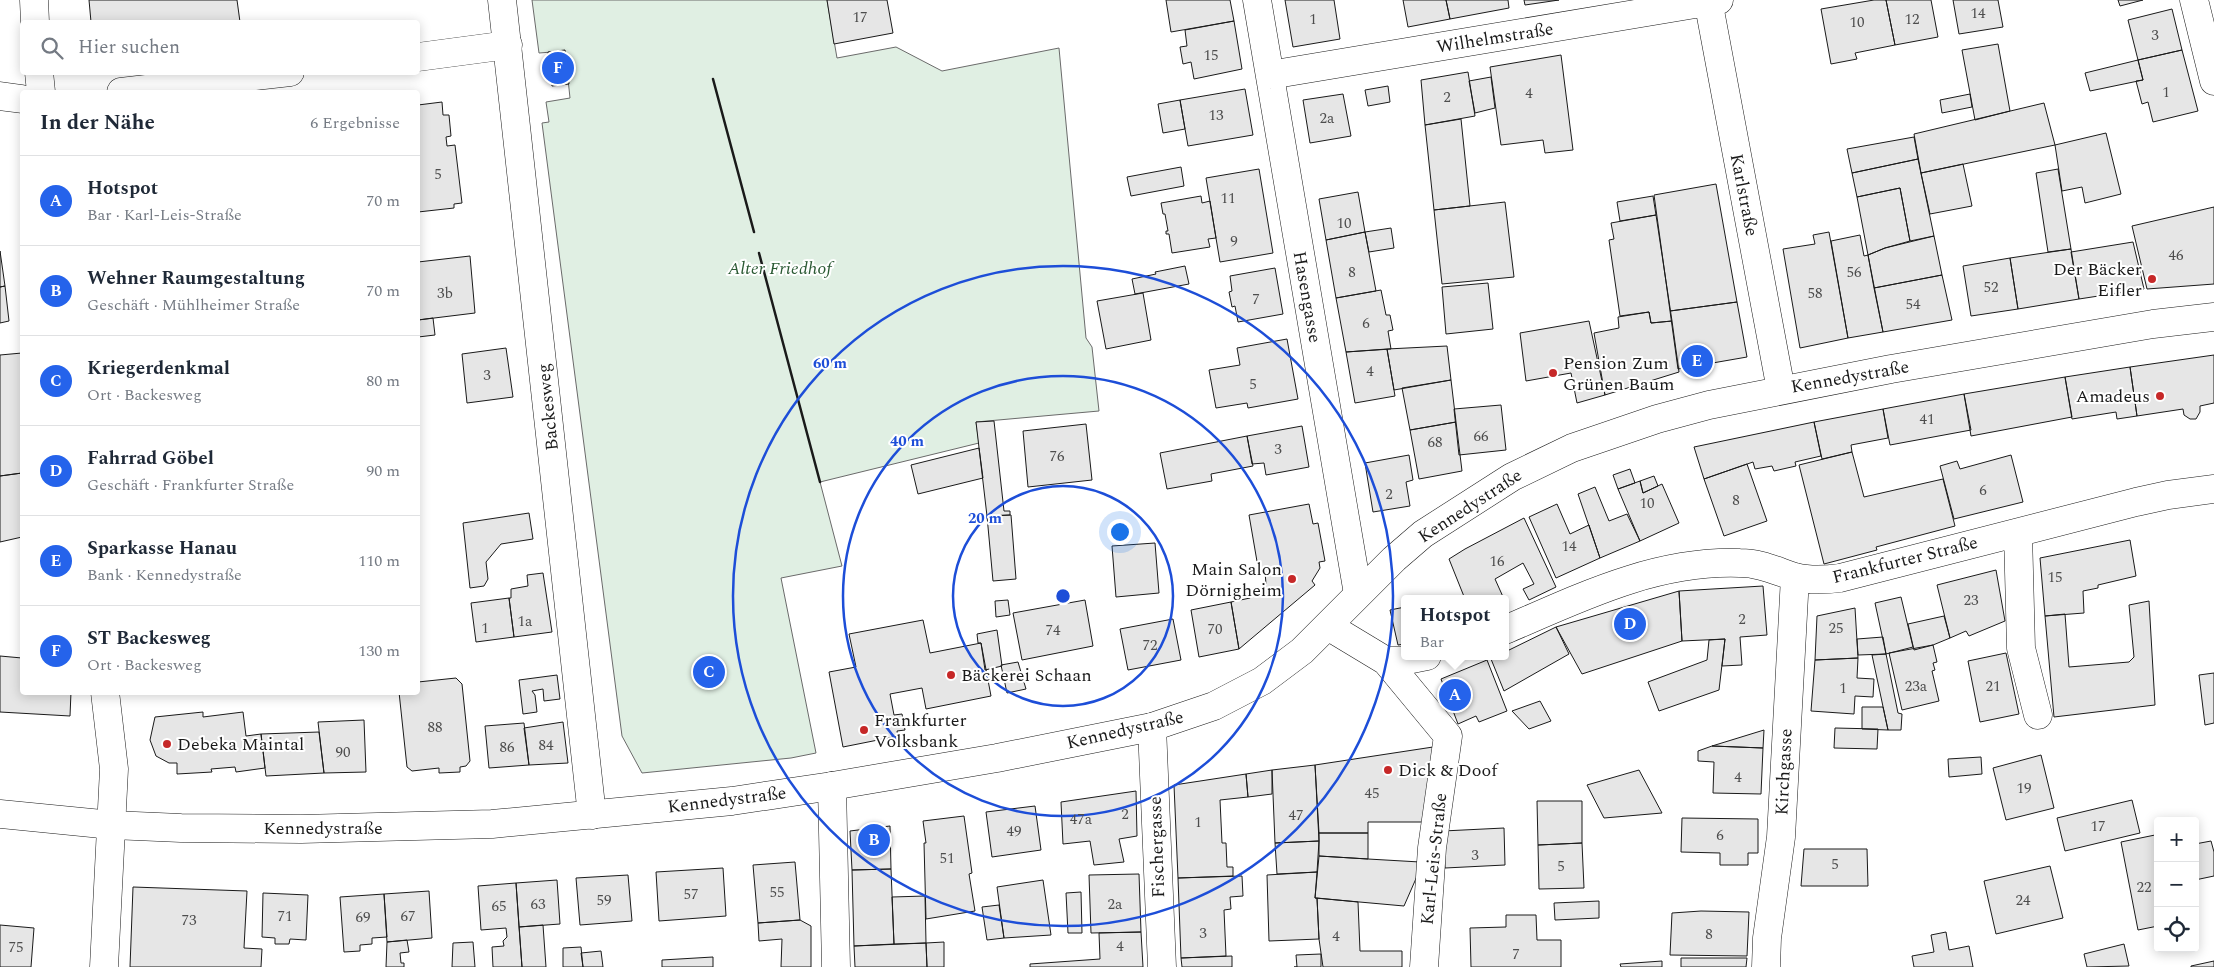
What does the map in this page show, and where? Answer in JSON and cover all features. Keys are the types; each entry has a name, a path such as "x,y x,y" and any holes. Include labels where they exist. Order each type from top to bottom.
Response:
{"street":[{"path":"34,0 35,20"},
{"name":"Backesweg","path":"502,0 592,815"},
{"name":"Hasengasse","path":"1257,0 1358,594"},
{"path":"2194,0 2214,81"},
{"name":"Wilhelmstraße","path":"1270,75 1712,1"},
{"name":"Karlstraße","path":"1712,1 1781,390"},
{"path":"420,57 508,45"},
{"path":"39,75 41,90"},
{"path":"138,90 265,75"},
{"path":"0,96 20,99"},
{"name":"Kennedystraße","path":"0,814 112,825 302,829 492,824 732,801 832,786 1102,738 1152,727 1214,706 1238,695 1294,658 1358,594 1423,534 1476,498 1540,462 1603,436 1708,405 1781,390 2143,326 2214,317"},
{"name":"Frankfurter Straße","path":"1509,628 1637,576 1677,567 1741,563 1762,565 1795,577 1816,580 1840,578 2168,495 2214,489"},
{"path":"2018,533 2021,648 2038,715"},
{"name":"Kirchgasse","path":"1766,967 1781,836 1795,577"},
{"name":"Karl-Leis-Straße","path":"1328,626 1386,661 1448,736 1432,848 1424,967"},
{"path":"1386,661 1407,660"},
{"path":"104,967 114,769 105,695"},
{"name":"Fischergasse","path":"1152,727 1162,967"},
{"path":"832,786 836,967"}],"green space":[{"name":"Alter Friedhof","path":"532,0 827,0 837,58 896,47 942,71 1059,48 1086,338 1092,347 1099,411 976,422 979,443 820,482 842,566 781,578 816,753 791,758 642,773 622,736 542,123 549,122 546,102 570,98 565,51 539,53"}],"building":[{"path":"89,0 237,0 240,20 91,20"},
{"path":"827,0 887,0 893,33 834,44"},
{"path":"1166,0 1230,0 1234,21 1171,32"},
{"path":"1285,0 1334,0 1340,39 1293,47"},
{"path":"1403,0 1446,0 1450,19 1408,27"},
{"path":"1446,0 1508,0 1509,8 1450,19"},
{"path":"1524,0 1559,0 1525,5"},
{"path":"1874,0 1886,0 1895,45 1855,53 1857,59 1831,64 1821,9"},
{"path":"1886,0 1931,0 1938,37 1895,45"},
{"path":"1953,0 1998,0 2003,27 1959,34"},
{"path":"2118,0 2143,0 2120,6"},
{"path":"2172,9 2182,50 2138,60 2128,20"},
{"path":"1234,21 1242,69 1194,79 1191,62 1183,64 1180,47 1187,46 1185,30"},
{"path":"1998,44 2010,111 1975,120 1962,50"},
{"path":"565,50 569,84 552,86 548,52"},
{"path":"2182,50 2198,111 2153,122 2148,102 2142,104 2136,81 2143,80 2138,60"},
{"path":"1561,55 1573,150 1545,153 1543,140 1501,145 1490,67"},
{"path":"2138,60 2143,80 2090,91 2085,73"},
{"path":"1468,72 1475,116 1425,125 1421,80"},
{"path":"1491,77 1495,108 1475,113 1469,81"},
{"path":"1388,86 1390,102 1368,106 1365,90"},
{"path":"1245,89 1253,135 1188,146 1180,100"},
{"path":"1343,94 1351,136 1310,143 1303,100"},
{"path":"1970,94 1972,107 1942,113 1940,100"},
{"path":"1180,100 1185,129 1163,133 1158,104"},
{"path":"442,102 443,115 449,115 451,136 446,137 447,146 455,145 462,203 454,204 454,208 420,212 420,105"},
{"path":"2044,103 2055,145 1921,173 1914,134"},
{"path":"1461,119 1470,206 1434,210 1425,125"},
{"path":"2106,133 2121,194 2085,203 2082,187 2062,191 2055,145"},
{"path":"1914,137 1918,159 1852,173 1847,149"},
{"path":"1918,159 1934,236 1910,241 1900,188 1857,197 1852,173"},
{"path":"1963,164 1972,206 1930,214 1921,173"},
{"path":"1181,167 1184,186 1131,196 1127,177"},
{"path":"1259,169 1273,253 1220,262 1206,178"},
{"path":"2058,169 2071,249 2048,252 2036,173"},
{"path":"1716,184 1737,302 1670,311 1654,195"},
{"path":"1900,188 1910,241 1868,255 1857,197"},
{"path":"1358,192 1365,232 1326,240 1319,199"},
{"path":"1201,196 1202,203 1210,201 1216,238 1208,239 1210,247 1172,253 1169,234 1166,234 1166,231 1168,231 1161,203"},
{"path":"1653,196 1656,215 1620,221 1617,202"},
{"path":"1505,202 1514,277 1442,284 1434,210"},
{"path":"2214,207 2214,284 2147,289 2132,226"},
{"path":"1656,215 1672,321 1651,323 1649,312 1620,316 1609,240 1614,239 1611,223"},
{"path":"1391,228 1394,248 1369,252 1365,232"},
{"path":"1365,232 1376,291 1336,298 1326,240"},
{"path":"1829,232 1848,338 1800,348 1783,249 1815,244 1813,235"},
{"path":"1860,235 1864,256 1868,255 1883,332 1848,338 1831,241"},
{"path":"1934,236 1942,275 1874,288 1868,255 1885,248"},
{"path":"2133,242 2144,289 2079,299 2071,252"},
{"path":"2071,249 2079,299 2018,309 2010,258"},
{"path":"0,251 5,286 0,287"},
{"path":"470,256 475,313 420,320 420,262"},
{"path":"2010,258 2018,309 1971,316 1963,266"},
{"path":"1185,266 1189,284 1135,294 1132,279"},
{"path":"1275,268 1283,314 1238,322 1235,306 1232,307 1229,292 1232,291 1230,276"},
{"path":"1942,275 1952,320 1883,332 1874,288"},
{"path":"1488,283 1493,329 1446,334 1442,287"},
{"path":"5,286 9,321 0,323 0,287"},
{"path":"1381,290 1386,315 1390,315 1393,330 1388,331 1391,349 1346,352 1336,298"},
{"path":"1143,293 1151,340 1106,349 1097,301"},
{"path":"1737,302 1747,357 1678,369 1670,311"},
{"path":"1649,312 1651,323 1672,321 1679,372 1605,395 1594,333 1619,328 1618,317"},
{"path":"433,318 435,335 420,337 420,320"},
{"path":"1589,321 1605,395 1577,403 1571,373 1526,381 1520,333"},
{"path":"1287,339 1298,399 1248,408 1247,403 1216,408 1209,370 1240,365 1237,348"},
{"path":"1447,346 1451,380 1394,390 1387,349"},
{"path":"506,348 513,397 467,403 462,354"},
{"path":"1387,349 1395,396 1355,403 1346,352"},
{"path":"20,353 20,473 0,476 0,355"},
{"path":"2214,355 2214,403 2200,406 2200,412 2196,419 2190,419 2184,415 2183,409 2137,416 2130,367"},
{"path":"2130,367 2137,416 2117,419 2116,412 2072,419 2065,377"},
{"path":"2065,377 2072,417 1971,436 1964,394"},
{"path":"1451,380 1456,422 1410,430 1402,388"},
{"path":"1964,394 1971,430 1890,445 1883,409"},
{"path":"1501,405 1506,450 1459,455 1454,409"},
{"path":"1883,409 1888,438 1851,445 1852,452 1822,459 1814,422"},
{"path":"994,421 1004,511 1010,511 1010,515 987,516 976,422"},
{"path":"1456,422 1462,471 1419,479 1410,430"},
{"path":"1814,422 1821,456 1795,462 1796,466 1774,471 1772,466 1755,469 1753,462 1704,479 1694,447"},
{"path":"1086,424 1092,480 1028,487 1023,431"},
{"path":"1302,426 1309,467 1266,475 1264,463 1252,464 1247,436"},
{"path":"1247,436 1253,466 1211,474 1212,481 1167,489 1160,453"},
{"path":"979,448 983,478 918,494 911,465"},
{"path":"1852,452 1864,497 1943,479 1955,526 1876,547 1877,550 1824,564 1799,465"},
{"path":"1409,455 1413,480 1406,482 1410,506 1373,512 1365,463"},
{"path":"2011,455 2023,502 1954,519 1940,466 1957,461 1960,469"},
{"path":"1747,464 1767,521 1724,536 1704,479"},
{"path":"1630,469 1635,483 1618,489 1613,475"},
{"path":"20,473 20,537 0,542 0,476"},
{"path":"1654,476 1658,486 1643,493 1640,481"},
{"path":"1640,481 1643,493 1662,484 1679,523 1640,541 1618,489"},
{"path":"1595,487 1609,521 1627,514 1640,541 1600,558 1578,494"},
{"path":"1309,504 1313,524 1318,523 1325,561 1319,562 1320,568 1312,581 1315,585 1239,649 1231,602 1250,598 1266,584 1265,572 1259,573 1249,515"},
{"path":"1557,504 1570,534 1589,525 1600,558 1556,578 1529,517"},
{"path":"529,513 533,539 501,544 486,562 488,579 484,586 470,588 463,523"},
{"path":"1011,515 1016,579 993,581 987,516"},
{"path":"1524,518 1556,587 1529,600 1523,589 1534,584 1523,563 1495,579 1502,595 1463,595 1449,559"},
{"path":"2130,540 2136,576 2098,585 2098,588 2083,591 2084,613 2045,616 2040,558"},
{"path":"1155,543 1159,593 1116,597 1112,546"},
{"path":"1996,570 2005,621 1969,636 1966,631 1950,638 1937,585"},
{"path":"543,573 552,632 514,637 509,598 511,598 511,589 528,586 527,575"},
{"path":"1763,586 1767,635 1740,637 1742,665 1722,666 1725,639 1682,641 1679,591"},
{"path":"1679,591 1682,641 1582,674 1556,627"},
{"path":"1901,597 1913,647 1886,654 1875,603"},
{"path":"509,598 514,637 476,642 471,603"},
{"path":"1008,600 1010,615 996,617 995,601"},
{"path":"1085,600 1093,646 1022,660 1013,613"},
{"path":"2149,601 2155,705 2054,717 2045,616 2065,614 2069,667 2129,662 2134,657 2129,605"},
{"path":"1231,602 1239,649 1199,657 1191,610"},
{"path":"1401,608 1401,645 1398,645 1390,610"},
{"path":"1855,608 1858,658 1815,660 1817,616"},
{"path":"1944,616 1950,638 1914,650 1908,624"},
{"path":"1173,619 1181,660 1128,670 1120,629"},
{"path":"923,620 930,653 981,643 991,696 926,709 922,688 890,694 894,715 902,714 905,730 897,731 898,736 843,747 829,672 856,667 849,634"},
{"path":"1556,627 1569,654 1504,691 1491,660 1509,660 1509,650"},
{"path":"997,630 1002,666 985,670 981,643 978,643 977,634"},
{"path":"1883,637 1886,654 1858,655 1857,639"},
{"path":"1725,639 1719,690 1659,711 1648,682 1707,660 1709,640"},
{"path":"1933,645 1937,662 1933,663 1935,670 1932,671 1939,701 1902,710 1889,653"},
{"path":"2006,653 2019,714 1980,722 1968,661"},
{"path":"1886,654 1898,713 1902,714 1901,730 1888,730 1872,655"},
{"path":"0,656 20,658 20,695 71,695 70,716 0,712"},
{"path":"1858,658 1857,678 1874,679 1873,697 1855,696 1854,714 1811,711 1815,660"},
{"path":"1487,660 1507,711 1479,722 1476,716 1458,724 1441,679"},
{"path":"1018,662 1026,689 1007,693 1001,665"},
{"path":"2214,673 2214,723 2205,725 2199,675"},
{"path":"557,675 560,699 544,701 543,689 532,691 535,695 537,712 523,714 519,680"},
{"path":"456,678 462,684 470,761 466,766 460,767 460,772 439,773 439,768 412,771 407,767 399,695 420,695 420,682"},
{"path":"1540,701 1551,721 1529,729 1512,711"},
{"path":"1862,707 1883,707 1888,730 1862,729"},
{"path":"203,712 203,717 243,712 246,736 261,734 265,768 236,772 235,767 211,769 212,772 177,774 177,763 169,763 156,756 150,740 155,717"},
{"path":"364,720 366,772 324,773 318,722"},
{"path":"563,722 568,763 529,765 524,728"},
{"path":"524,723 529,765 489,768 485,726"},
{"path":"1835,728 1878,729 1877,749 1834,748"},
{"path":"1764,730 1763,748 1712,746"},
{"path":"319,732 324,773 266,776 261,734"},
{"path":"1712,746 1763,748 1761,794 1713,793 1714,762 1698,761 1698,751"},
{"path":"1433,747 1425,822 1368,822 1368,833 1319,833 1315,765"},
{"path":"2041,755 2054,808 2006,820 1993,768"},
{"path":"1981,757 1982,774 1949,777 1948,759"},
{"path":"1315,765 1319,841 1275,843 1272,770"},
{"path":"1272,770 1272,794 1248,797 1246,774"},
{"path":"1639,770 1662,813 1604,818 1587,785"},
{"path":"1246,774 1248,797 1220,800 1222,843 1226,843 1227,867 1233,867 1233,876 1178,878 1174,785"},
{"path":"1136,791 1137,836 1119,839 1124,862 1094,865 1090,841 1063,844 1061,802"},
{"path":"2132,800 2140,833 2065,851 2057,818"},
{"path":"1537,801 1582,801 1582,843 1538,845"},
{"path":"1035,806 1041,850 992,857 986,812"},
{"path":"964,816 972,873 969,874 975,911 926,919 924,843 926,843 923,821"},
{"path":"1682,818 1758,819 1758,853 1748,853 1748,865 1720,865 1720,853 1681,852"},
{"path":"890,826 891,869 852,870 850,831"},
{"path":"1504,828 1505,865 1445,868 1443,831"},
{"path":"1319,833 1368,833 1368,859 1319,856"},
{"path":"2154,835 2154,927 2138,930 2121,842"},
{"path":"1319,841 1317,872 1277,874 1275,843"},
{"path":"2211,841 2214,852 2214,876 2199,879 2199,843"},
{"path":"1582,843 1584,888 1539,889 1538,845"},
{"path":"1804,849 1867,849 1868,886 1801,886"},
{"path":"1319,856 1420,862 1418,874 1404,906 1315,898"},
{"path":"795,862 800,920 758,923 753,865"},
{"path":"2050,866 2063,918 1996,934 1984,881"},
{"path":"723,868 726,916 659,921 656,872"},
{"path":"891,869 894,944 854,946 852,870"},
{"path":"1317,872 1315,898 1317,898 1319,939 1269,941 1267,875"},
{"path":"1139,874 1141,932 1091,933 1089,875"},
{"path":"628,875 632,921 580,925 576,878"},
{"path":"1242,876 1243,896 1230,897 1231,909 1224,910 1226,956 1181,958 1178,878"},
{"path":"557,880 560,924 519,927 516,883"},
{"path":"1043,880 1051,935 1004,938 997,887"},
{"path":"516,883 522,967 493,967 492,947 504,946 503,941 507,937 506,928 481,930 478,886"},
{"path":"133,887 247,891 244,948 262,949 261,967 130,967"},
{"path":"429,891 432,938 387,942 384,894"},
{"path":"1081,892 1082,933 1068,933 1066,893"},
{"path":"263,893 308,895 306,940 290,939 289,944 275,944 275,938 262,937"},
{"path":"384,894 387,937 372,938 372,944 360,945 360,951 344,952 340,897"},
{"path":"925,896 926,943 894,944 892,897"},
{"path":"1317,898 1358,902 1360,951 1402,951 1402,967 1323,967 1319,939"},
{"path":"1599,901 1599,918 1555,920 1554,903"},
{"path":"999,905 1004,938 987,940 982,907"},
{"path":"1701,911 1749,912 1747,956 1670,955 1672,913"},
{"path":"1506,915 1536,915 1537,940 1561,940 1561,967 1471,967 1470,928 1506,927"},
{"path":"800,920 811,926 811,967 781,967 782,939 759,941 758,923"},
{"path":"0,925 34,928 31,967 0,967"},
{"path":"543,925 546,967 522,967 519,927"},
{"path":"1141,932 1143,967 1030,967 1030,964 1100,959 1099,933"},
{"path":"1946,932 1949,950 1969,946 1973,967 1914,967 1912,956 1934,952 1931,935"},
{"path":"407,940 409,952 400,953 401,963 404,963 404,967 386,967 387,942"},
{"path":"473,942 475,967 452,967 453,943"},
{"path":"944,942 944,967 927,967 926,943"},
{"path":"926,943 927,967 855,967 854,946"},
{"path":"2124,944 2129,966 2087,967 2084,954"},
{"path":"581,947 583,967 563,967 563,948"},
{"path":"601,951 603,967 583,967 581,953"},
{"path":"1321,954 1321,967 1297,967 1296,955"},
{"path":"1232,956 1232,967 1182,967 1181,958"},
{"path":"713,957 713,967 662,967 662,960"},
{"path":"1681,958 1747,958 1746,967 1681,967"},
{"path":"1662,961 1662,967 1621,967 1620,964"},
{"path":"2214,961 2214,967 2191,967 2191,966"}],"wall":[{"path":"713,79 754,232"},
{"path":"759,253 820,482"}],"place":[{"name":"ST Backesweg","path":"558,68"},
{"name":"Der Bäcker Eifler","path":"2152,279"},
{"name":"Sparkasse Hanau","path":"1697,361"},
{"name":"Pension Zum Grünen Baum","path":"1553,373"},
{"name":"Amadeus","path":"2160,396"},
{"name":"Main Salon Dörnigheim","path":"1292,579"},
{"name":"Fahrrad Göbel","path":"1630,624"},
{"name":"Kriegerdenkmal","path":"709,672"},
{"name":"Bäckerei Schaan","path":"951,675"},
{"name":"Hotspot","path":"1455,695"},
{"name":"Frankfurter Volksbank","path":"864,730"},
{"name":"Debeka Maintal","path":"167,744"},
{"name":"Dick & Doof","path":"1388,770"},
{"name":"Wehner Raumgestaltung","path":"874,840"}]}
